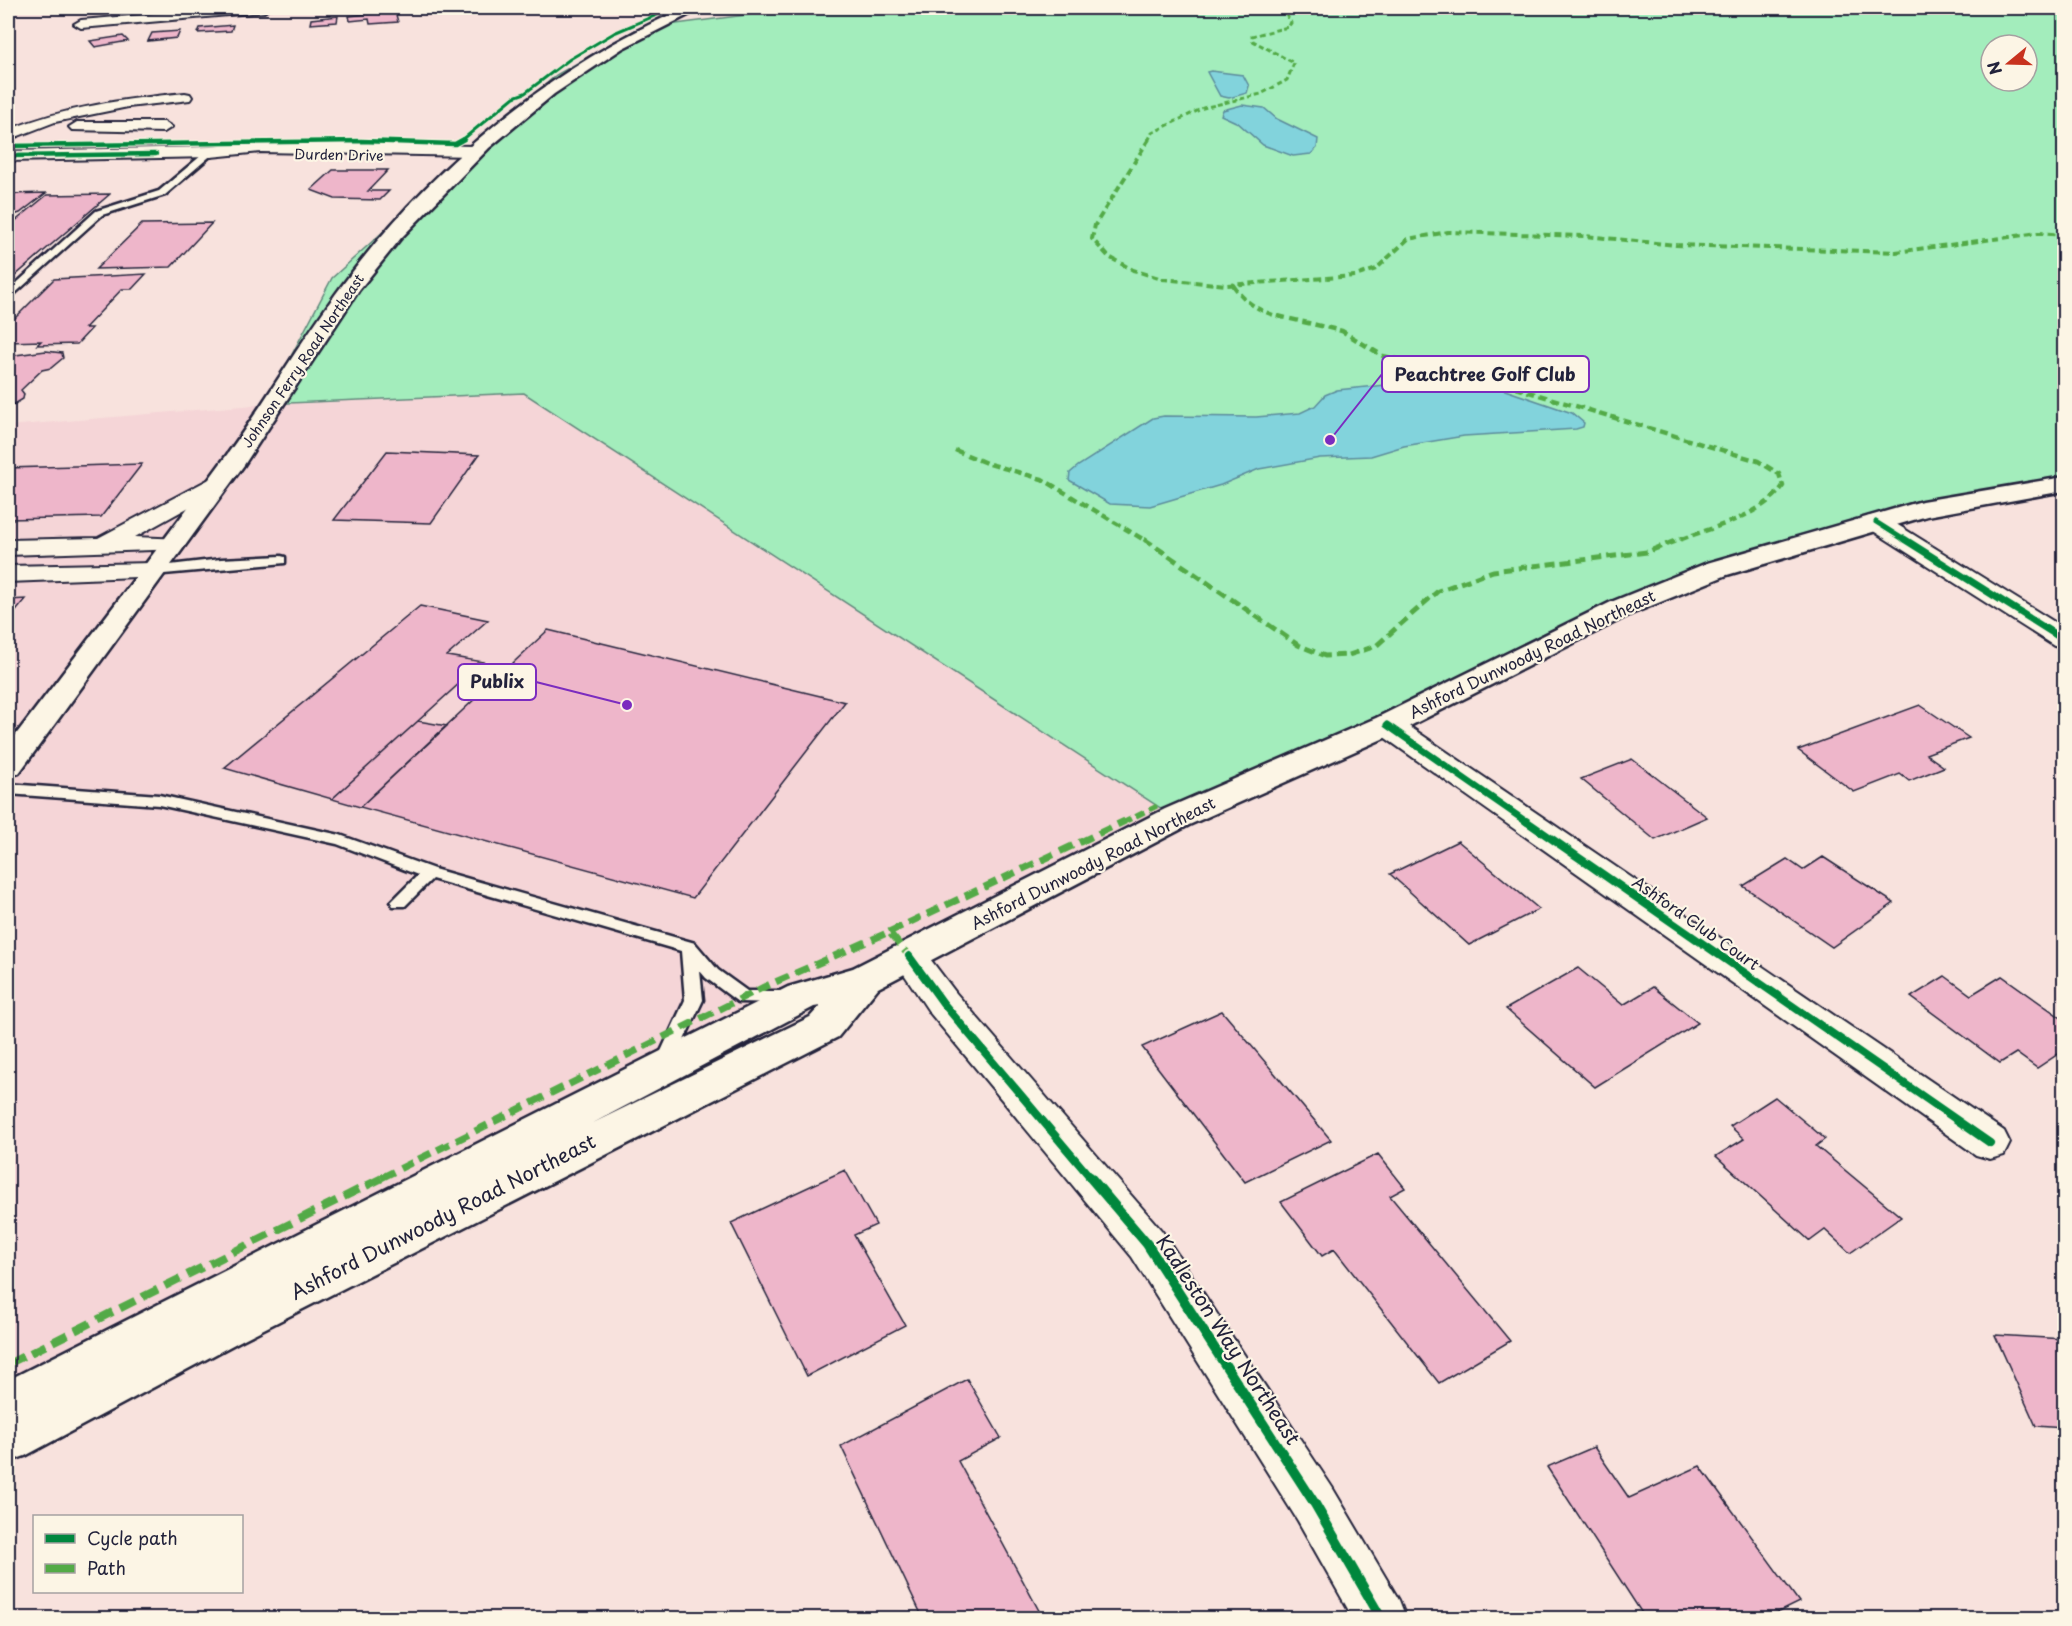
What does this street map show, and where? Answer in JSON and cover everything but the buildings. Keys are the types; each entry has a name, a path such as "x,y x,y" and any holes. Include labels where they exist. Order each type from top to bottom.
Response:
{"main road":[{"name":"Johnson Ferry Road Northeast","path":"8,766 219,482 352,285 396,233 470,154 581,66 649,28 695,8"},
{"name":"Ashford Dunwoody Road Northeast","path":"8,1404 801,997 865,978 1177,817 1387,725 1620,608 1717,569 1922,509 2001,493 2064,484"},
{"name":"Ashford Dunwoody Road Northeast","path":"8,1439 226,1325 824,1027 865,978"}],"street":[{"path":"81,24 264,8"},
{"path":"8,135 51,118 128,100"},
{"path":"25,127 164,127"},
{"name":"Durden Drive","path":"8,156 211,152 470,154"},
{"path":"93,546 149,522 219,482"},
{"path":"1876,522 2064,640"},
{"path":"8,548 173,544"},
{"path":"8,574 153,571"},
{"name":"Ashford Club Court","path":"1387,725 1989,1143"},
{"name":"Kadleston Way Northeast","path":"909,956 943,1003 1147,1244 1315,1504 1382,1618"}],"lane":[{"path":"8,295 99,213 162,193 211,152"},
{"path":"153,571 221,563 281,560"},
{"path":"8,789 159,800 340,840 429,873 689,947 712,974 744,997 801,997"},
{"path":"399,902 429,873"},
{"path":"662,1068 694,1000 689,947"}],"shaded area":[{"path":"524,393 1168,813 8,1385 8,426 266,404"}],"green space":[{"path":"800,8 2064,8 2064,476 1913,508 1643,602 1168,813 524,393 266,404 332,278 556,75 637,29"}],"water":[{"path":"1207,72 1243,75 1249,86 1247,93 1229,98 1220,96"},
{"path":"1242,105 1264,108 1277,119 1318,139 1317,148 1311,154 1293,156 1263,145 1238,123 1221,115 1223,110"},
{"path":"1453,375 1470,378 1572,413 1584,423 1583,427 1464,436 1404,446 1371,456 1320,458 1259,469 1221,485 1150,506 1110,504 1069,480 1070,473 1078,466 1153,418 1164,416 1256,417 1300,413 1315,406 1325,395 1337,390"}],"marked path":[{"path":"1273,8 1286,14 1291,23 1288,27 1252,36 1253,41 1294,63 1287,80 1261,94 1203,108 1152,133 1144,151 1095,225 1092,239 1109,257 1133,270 1162,279 1193,283 1258,285 1341,279 1363,275 1376,269 1408,239 1423,234 1448,232 1585,236 1676,245 1896,252 2039,233 2064,235"},
{"path":"955,450 986,463 1042,479 1160,549 1298,645 1325,656 1349,655 1376,646 1438,591 1493,571 1647,552 1740,517 1776,496 1783,486 1779,474 1758,461 1476,376 1383,356 1342,331 1264,313 1241,297 1233,285"},
{"path":"889,932 1157,806"},
{"path":"8,1364 764,987 889,932 909,956"}],"cycle path":[{"path":"8,146 361,141 455,144 469,137 514,97 525,93 570,59 614,33 673,8"},
{"path":"8,156 156,154"},
{"path":"1876,522 2064,640"},
{"path":"1387,725 1990,1143"},
{"path":"909,956 943,1003 1147,1244 1315,1504 1381,1618"}],"place":[{"name":"Peachtree Golf Club","path":"1330,440"},
{"name":"Publix","path":"627,705"}]}
